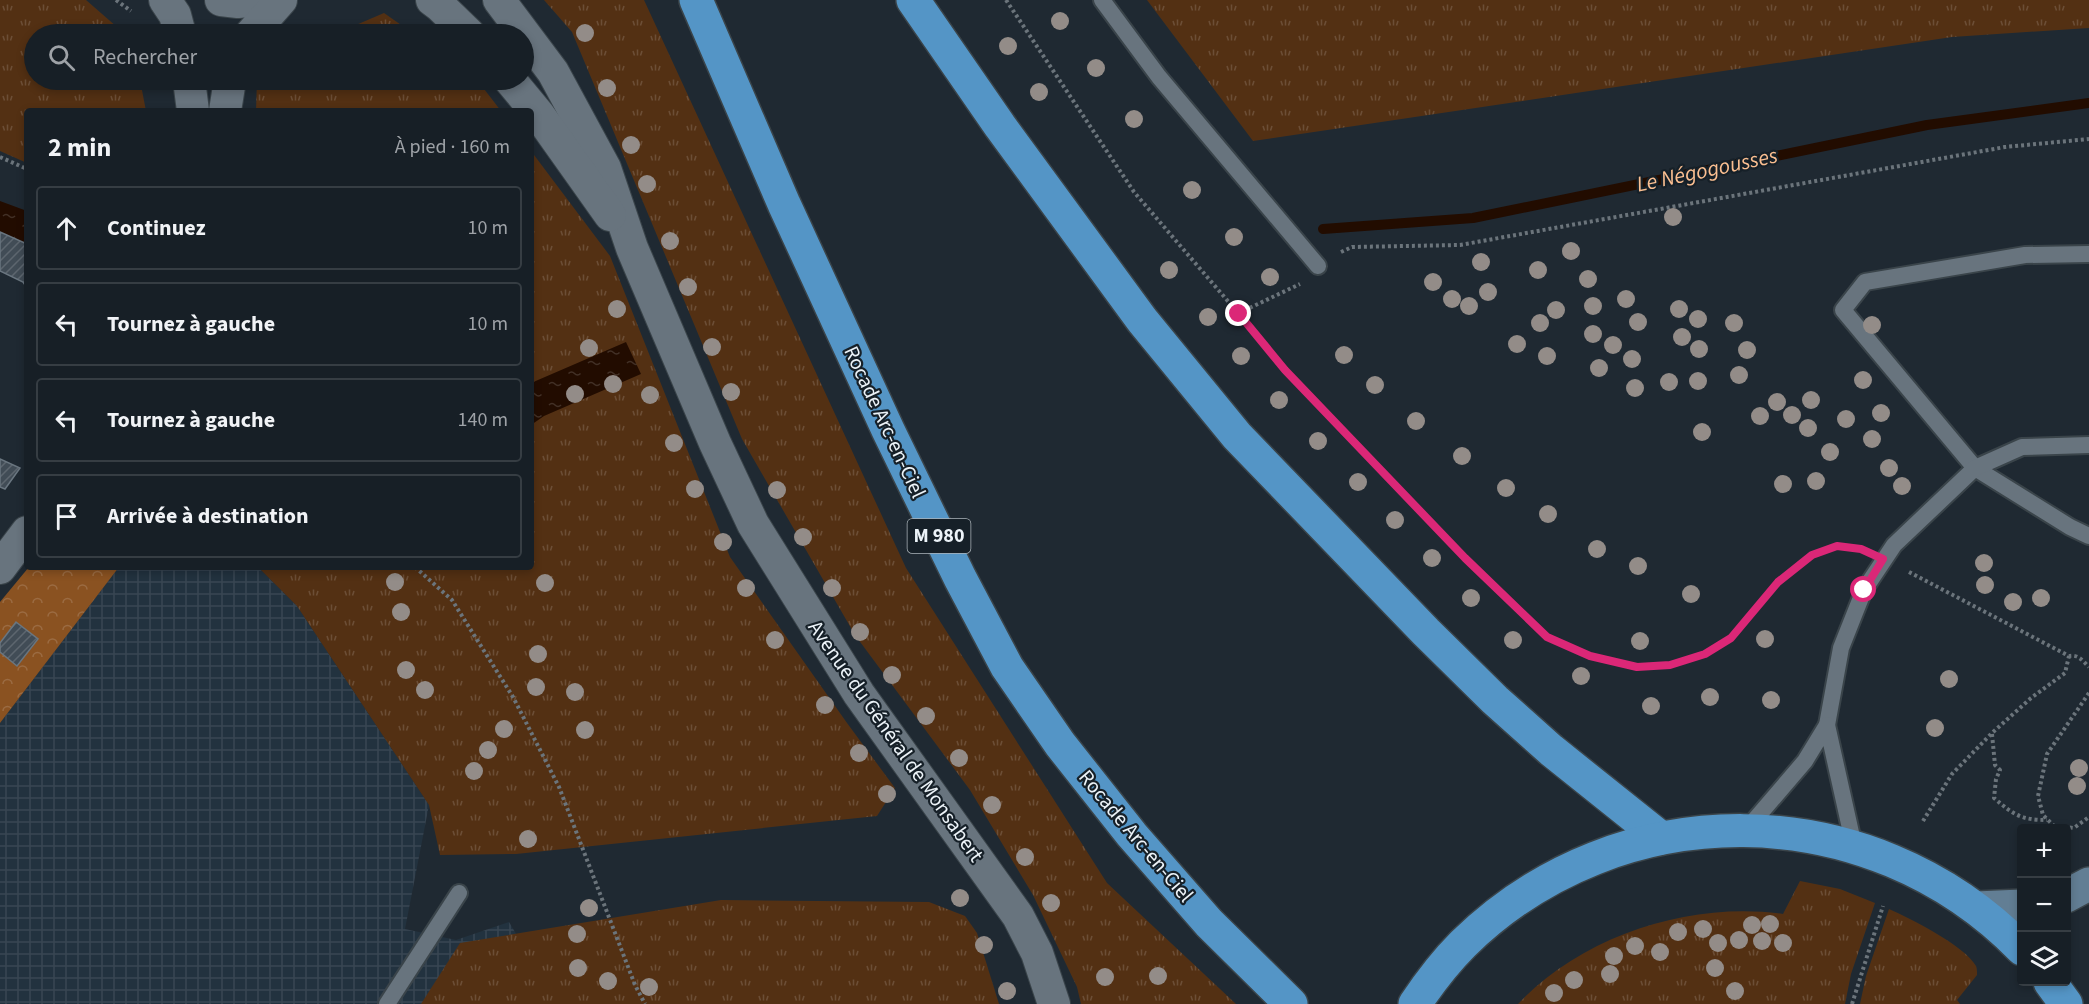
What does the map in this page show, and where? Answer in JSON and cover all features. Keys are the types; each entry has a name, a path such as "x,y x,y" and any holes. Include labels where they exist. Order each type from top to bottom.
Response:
{"highway":[{"name":"Rocade Arc-en-Ciel","path":"696,0 784,204 878,408 960,579 1007,667 1060,744 1132,836 1209,923 1291,1004"},
{"path":"913,0 1000,126 1142,320 1237,436 1418,624 1495,700 1551,750 1661,838"},
{"path":"1415,1004 1432,979 1463,944 1497,914 1534,888 1574,867 1617,850 1661,838 1703,832 1746,830 1801,834 1854,846 1918,872 1948,889 1976,908 2017,945"},
{"path":"2053,986 2066,1004"}],"main road":[{"path":"2071,894 2089,884"},
{"path":"1976,908 2017,906"}],"street":[{"path":"165,0 175,15 177,24"},
{"path":"221,0 238,2 258,0"},
{"path":"260,24 281,0"},
{"path":"432,0 459,24"},
{"name":"Avenue du Général de Monsabert","path":"499,0 517,24"},
{"name":"Avenue du Général de Monsabert","path":"534,47 564,91 604,168 632,248 715,443 753,524 859,693 1018,916 1037,953 1054,1004"},
{"path":"190,90 193,108"},
{"path":"225,108 228,90"},
{"name":"Avenue du Général de Monsabert","path":"518,90 533,108"},
{"name":"Avenue du Général de Monsabert","path":"534,109 632,248"},
{"path":"0,568 24,536"}],"lane":[{"path":"1102,0 1159,77 1318,266"},
{"path":"2089,254 2025,255 1865,282 1844,310 1975,468 2070,527 2089,536"},
{"path":"1746,830 1805,761 1827,725 1841,648 1864,590 1894,545 1975,468 2022,447 2089,445"},
{"path":"1827,725 1854,846"},
{"path":"387,1004 459,893"}],"path":[{"path":"1006,0 1134,192 1285,370 1465,558 1547,637 1590,656 1637,667 1670,665 1705,654 1731,638 1778,582 1812,555 1837,546 1861,549 1883,559 2069,656 2074,655 2082,659 2089,667"},
{"path":"1239,314 1298,285 1333,255 1352,248 1460,245 2005,147 2089,139"},
{"path":"0,158 24,168"},
{"path":"419,570 452,600 513,697 559,786 635,985 645,1004"},
{"path":"1923,821 1952,774 1992,733 2031,698 2065,673 2069,656"},
{"path":"2089,693 2047,754 2038,796 2043,815 2054,826 2074,828 2089,816"},
{"path":"1992,733 1995,765 2000,770 1996,778 1994,798 2010,812 2029,820 2048,820"},
{"path":"1852,1004 1883,906"}],"shaded area":[{"path":"117,570 261,570 297,606 429,805 405,929 456,940 509,922 528,954 529,1004 0,1004 0,723"}],"green space":[{"path":"0,0 86,0 114,24 24,24 24,90 142,90 145,108 24,108 24,162 0,151"},
{"path":"544,0 644,0 906,568 1107,883 1236,1004 1081,1004 1077,987 1033,895 970,790 855,635 742,439 572,32"},
{"path":"1147,0 2089,0 2089,28 1952,37 1253,141"},
{"path":"384,13 400,24 358,24"},
{"path":"257,90 485,90 499,108 256,108"},
{"path":"534,155 610,256 730,557 895,788 877,816 516,854 440,855 429,805 297,606 261,570 534,570"},
{"path":"27,570 117,570 0,723 0,602"},
{"path":"1800,881 1840,889 1875,903 1851,974 1845,1004 1518,1004 1544,980 1574,959 1640,928 1712,913 1748,911 1783,914"},
{"path":"721,900 929,902 965,916 977,933 999,1004 421,1004 460,943"},
{"path":"1889,909 1949,942 1970,958 1976,966 1977,975 1957,1000 1960,1004 1860,1004 1866,976"}],"water":[{"path":"0,201 24,210 24,243 0,232"},
{"path":"626,342 641,374 544,416 534,423 534,382"}],"building":[{"path":"0,232 24,243 24,284 0,271"},
{"path":"0,459 20,468 5,489 0,487"},
{"path":"16,622 38,639 17,666 0,652 0,643"}],"waterway":[{"name":"Le Négogousses","path":"1323,229 1473,218 1927,125 2089,103"}],"route":[{"path":"1239,314 1285,370 1465,558 1547,637 1590,656 1637,667 1670,665 1705,654 1731,638 1778,582 1812,555 1837,546 1861,549 1883,559 1864,590"}]}
